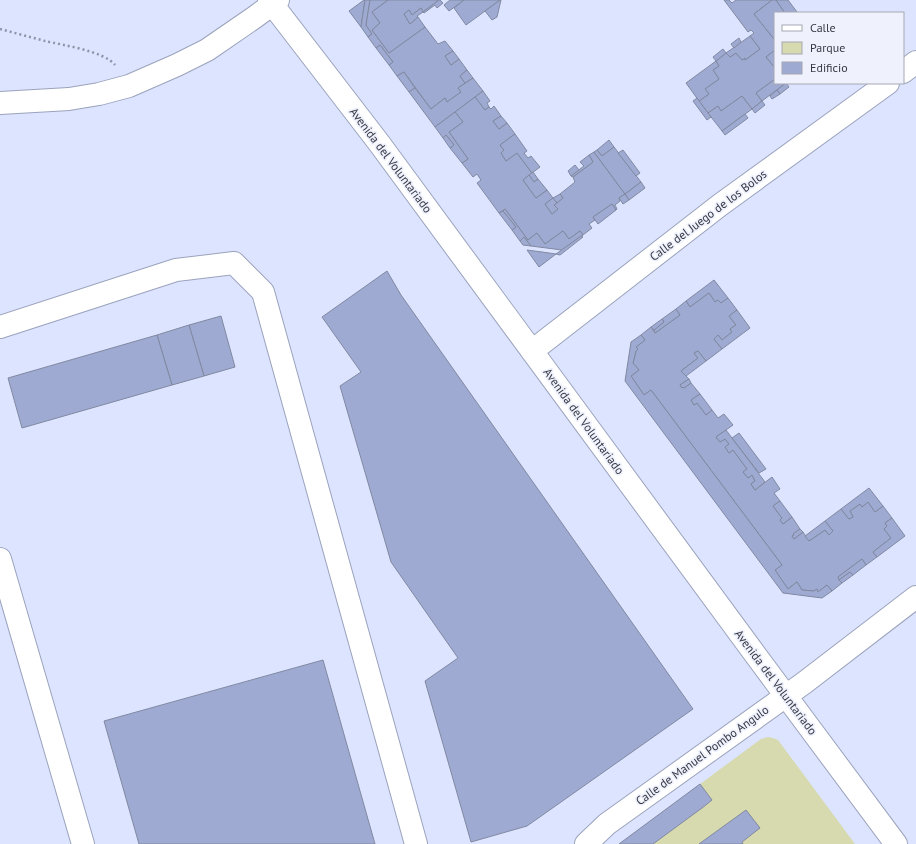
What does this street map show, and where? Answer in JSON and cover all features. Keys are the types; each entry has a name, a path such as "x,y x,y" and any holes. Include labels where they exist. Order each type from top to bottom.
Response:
{"street":[{"path":"0,103 69,99 99,94 129,86 177,65 206,50 273,2"},
{"name":"Avenida del Voluntariado","path":"273,2 380,143 896,844"},
{"path":"904,71 916,62"},
{"name":"Calle del Juego de los Bolos","path":"532,351 720,205 887,84"},
{"path":"0,327 176,270 234,263 263,292 416,844"},
{"path":"0,558 83,844"},
{"name":"Calle de Manuel Pombo Angulo","path":"586,844 607,824 786,695 916,597"}],"path":[{"path":"0,29 19,35 82,49 102,56 114,62 129,86"}],"green space":[{"path":"768,737 778,740 855,844 619,844 761,739"}],"building":[{"path":"365,0 361,27 349,11"},
{"path":"365,0 370,0 366,25 372,34 368,37 361,27"},
{"path":"370,0 388,0 372,12 380,23 372,30 389,53 425,27 438,44 445,41 453,51 445,56 451,65 459,59 467,70 460,76 465,83 458,88 461,92 447,102 445,98 431,109 404,72 397,76 389,65 393,62 380,45 376,48 368,37 372,34 366,25"},
{"path":"388,0 439,0 423,12 421,8 412,15 409,10 404,14 410,24 418,17 425,27 389,53 372,30 380,23 372,12"},
{"path":"439,0 443,3 437,8 435,5 424,13 423,12"},
{"path":"450,0 464,0 449,11 444,5"},
{"path":"464,0 500,0 466,25 454,8"},
{"path":"500,0 497,17 492,20 485,11"},
{"path":"724,0 729,0 732,3 736,0 772,0 754,14 774,39 774,51 766,57 774,67 774,80 756,93 762,101 752,109 742,96 721,111 718,106 708,113 699,101 709,94 705,89 719,79 713,70 719,66 716,61 726,53 730,57 736,53 742,60 745,58 745,60 760,49 750,36 754,33 751,30 748,32"},
{"path":"772,0 776,0 784,12 774,12 774,39 754,14"},
{"path":"776,0 788,0 797,12 784,12"},
{"path":"421,8 423,12 410,24 404,14 409,10 412,15"},
{"path":"750,36 760,49 745,60 745,58 742,60 736,53 730,57 726,53"},
{"path":"739,38 741,42 734,48 731,44"},
{"path":"380,45 393,62 389,65 376,48"},
{"path":"723,49 726,53 716,61 713,57"},
{"path":"453,51 459,59 451,65 445,56"},
{"path":"774,51 774,67 766,57"},
{"path":"716,61 719,66 713,70 719,79 705,89 709,94 699,101 686,83"},
{"path":"467,70 473,78 465,83 460,76"},
{"path":"404,72 415,88 409,92 397,76"},
{"path":"473,78 483,91 435,127 409,92 415,88 431,109 445,98 447,102 461,92 458,88"},
{"path":"774,80 774,84 785,84 762,101 756,93"},
{"path":"785,84 789,87 780,94 777,90"},
{"path":"777,90 780,94 772,99 770,96"},
{"path":"483,91 490,101 487,103 489,107 485,110 475,97"},
{"path":"742,96 752,109 722,131 708,113 718,106 721,111"},
{"path":"475,97 485,110 489,107 491,109 494,106 501,116 493,121 499,129 507,123 515,134 500,145 504,150 501,153 506,161 517,153 532,173 523,180 536,198 547,190 553,198 545,204 552,214 558,209 554,205 563,198 560,194 575,182 573,177 593,162 589,155 594,152 625,194 619,198 620,201 615,205 617,209 616,210 612,204 593,217 595,220 589,224 592,228 583,235 580,231 569,239 563,231 545,244 537,233 528,240 505,209 499,213 477,183 481,180 477,174 473,177 462,163 468,159 449,132 463,122 455,112"},
{"path":"697,98 711,117 707,120 693,101"},
{"path":"762,101 765,105 755,113 752,109"},
{"path":"455,112 463,122 449,132 468,159 462,163 450,148 454,145 446,135 443,138 435,127"},
{"path":"745,114 748,118 725,135 722,131"},
{"path":"501,116 507,123 499,129 493,121"},
{"path":"515,134 527,151 524,153 528,158 531,156 540,167 532,173 517,153 506,161 501,153 504,150 500,145"},
{"path":"446,135 454,145 450,148 443,138"},
{"path":"609,140 614,147 602,156 597,150"},
{"path":"614,147 641,182 625,194 594,152 597,150 602,156"},
{"path":"623,150 640,173 636,176 618,153"},
{"path":"589,155 593,162 573,177 571,176 584,166 580,162"},
{"path":"575,165 579,170 571,176 568,171"},
{"path":"533,172 538,179 534,182 529,175"},
{"path":"529,175 534,182 538,179 547,190 536,198 523,180"},
{"path":"641,182 645,188 629,200 625,194"},
{"path":"560,194 563,198 557,203 553,198"},
{"path":"625,194 629,200 623,204 619,198"},
{"path":"553,198 557,203 554,205 558,209 552,214 545,204"},
{"path":"612,204 616,210 598,224 593,217"},
{"path":"505,209 528,240 537,233 545,244 563,231 569,239 580,231 583,235 562,250 531,246 524,237 520,241 512,230 516,227 503,211"},
{"path":"503,211 516,227 512,230 499,213"},
{"path":"581,236 583,237 560,255 556,254"},
{"path":"524,237 531,246 523,245 520,241"},
{"path":"527,250 542,252 556,254 539,267"},
{"path":"387,271 401,295 693,709 527,826 471,842 425,681 458,658 391,562 340,386 361,372 322,317"},
{"path":"714,280 728,298 721,303 718,300 715,302 709,293 690,307 686,301"},
{"path":"709,293 715,302 718,300 721,303 728,298 737,310 729,316 736,325 730,329 732,332 722,340 718,335 714,339 722,349 706,361 698,351 694,353 698,358 681,371 689,379 680,385 684,388 691,383 700,394 691,400 694,405 697,403 706,415 712,410 718,418 724,414 733,425 716,437 720,442 725,439 729,444 725,447 729,453 733,450 747,469 743,472 748,478 752,475 755,481 751,484 755,490 772,477 780,489 774,493 780,501 773,506 782,518 780,520 783,524 792,517 800,529 793,534 794,535 792,536 794,539 803,532 809,541 825,530 829,535 833,531 825,521 841,509 849,519 853,517 850,511 860,504 862,507 868,502 875,512 883,506 892,518 885,523 887,526 884,529 891,538 873,552 877,557 866,565 862,559 838,577 842,583 832,591 827,585 818,592 817,589 814,591 802,590 797,582 788,589 775,570 782,565 651,390 644,395 631,376 639,370 633,363 636,351 638,349 636,347 645,340 641,335 651,327 655,333 680,315 676,309 686,301 690,307"},
{"path":"676,309 680,315 655,333 654,330 664,322 662,319"},
{"path":"737,310 750,328 722,349 714,339 718,335 722,340 732,332 730,329 736,325 729,316"},
{"path":"221,316 235,367 204,376 189,325"},
{"path":"662,319 664,322 654,330 651,327"},
{"path":"189,325 204,376 172,385 157,335"},
{"path":"157,335 172,385 22,428 8,378"},
{"path":"641,335 645,340 636,347 638,349 636,351 633,363 639,370 631,376 644,395 651,390 782,565 775,570 788,589 797,582 802,590 814,591 817,589 818,592 827,585 832,591 822,598 783,593 625,381 631,342"},
{"path":"698,351 706,361 686,376 681,371 698,358 694,353"},
{"path":"689,379 691,383 682,388 680,385"},
{"path":"700,394 712,410 706,415 697,403 694,405 691,400"},
{"path":"726,430 765,482 755,490 751,484 755,481 752,475 748,478 743,472 747,469 733,450 729,453 725,447 729,444 725,439 720,442 716,437"},
{"path":"739,433 766,469 759,473 732,438"},
{"path":"869,488 883,506 875,512 868,502 862,507 860,504 850,511 853,517 849,519 841,509"},
{"path":"780,501 792,517 783,524 780,520 782,518 773,506"},
{"path":"892,518 905,536 877,557 873,552 891,538 884,529 887,526 885,523"},
{"path":"825,521 833,531 829,535 825,530 809,541 805,536"},
{"path":"800,529 803,532 794,539 792,536 794,535 793,534"},
{"path":"862,559 866,565 853,575 850,572 839,580 838,577"},
{"path":"850,572 853,575 842,583 839,580"},
{"path":"323,660 375,844 139,844 104,721"},
{"path":"700,784 712,800 702,808 653,844 619,844"},
{"path":"746,810 760,828 742,842 743,844 699,844"}]}
